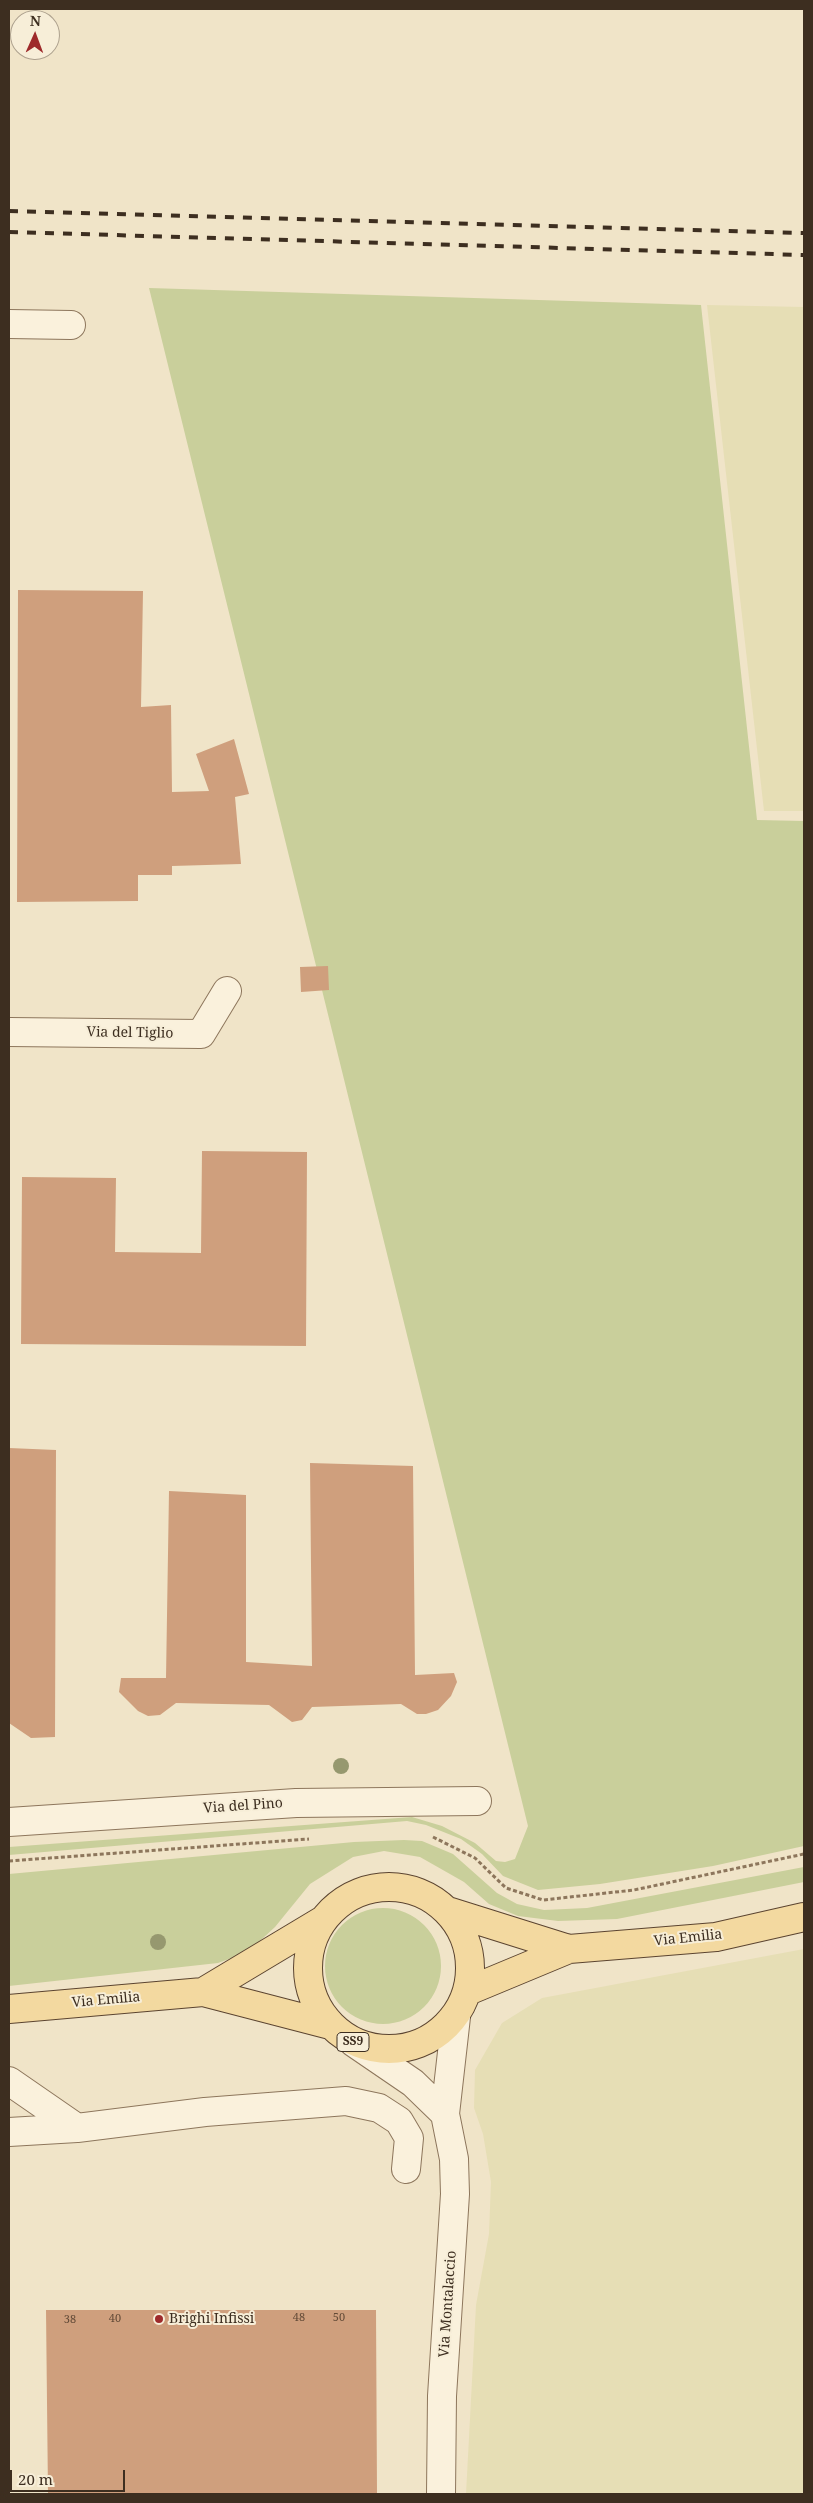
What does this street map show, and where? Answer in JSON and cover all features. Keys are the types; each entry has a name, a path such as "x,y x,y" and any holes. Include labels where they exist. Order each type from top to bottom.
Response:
{"main road":[{"name":"Via Emilia","path":"203,1992 323,1920 343,1900 370,1888 398,1887 426,1895 448,1911 569,1949"},
{"name":"Via Emilia","path":"323,1920 310,1945 307,1973 314,2001 330,2025 353,2042 380,2050 409,2048 435,2036 456,2017 468,1991 471,1962 469,1953 464,1935 448,1911"},
{"name":"Via Emilia","path":"468,1991 569,1949 716,1937 804,1917"},
{"name":"Via Emilia","path":"9,2009 203,1992 330,2025"}],"street":[{"path":"9,324 71,325"},
{"name":"Via del Tiglio","path":"9,1032 201,1034 227,991"},
{"name":"Via del Pino","path":"9,1822 296,1803 478,1801"},
{"name":"Via Montalaccio","path":"441,2494 442,2396 455,2194 454,2159 445,2114 456,2017"},
{"path":"353,2042 413,2083 445,2114"},
{"path":"9,2081 77,2128"},
{"path":"9,2132 77,2128 205,2112 346,2101 380,2108 399,2121 409,2138 406,2169"}],"path":[{"path":"425,1833 475,1858 506,1888 543,1900 634,1890 804,1854"},
{"path":"9,1861 312,1839"}],"shaded area":[{"path":"707,305 804,307 804,811 764,811"},
{"path":"804,1949 804,2494 466,2494 476,2305 489,2234 491,2182 483,2134 474,2108 475,2070 502,2023 542,1998"}],"green space":[{"path":"149,288 701,305 757,820 804,821 804,1846 713,1866 600,1884 538,1890 503,1876 482,1854 461,1839 426,1825 407,1821 9,1855 9,1847 412,1817 442,1826 475,1843 496,1861 505,1862 515,1859 528,1826"},
{"path":"422,1841 453,1854 497,1893 517,1904 544,1910 587,1908 804,1867 804,1882 617,1919 558,1921 518,1916 489,1904 464,1882 420,1857 384,1851 353,1857 310,1884 275,1927 248,1952 218,1963 9,1986 9,1874 354,1842"},
{"path":"383,1908 405,1912 424,1925 437,1944 441,1966 437,1988 424,2007 405,2020 383,2024 361,2020 342,2007 329,1988 325,1966 329,1944 342,1925 361,1912"}],"building":[{"path":"18,590 143,591 141,707 171,705 172,792 209,791 196,754 234,739 249,794 235,797 241,864 172,866 172,875 138,875 138,901 17,902"},
{"path":"328,966 329,990 301,992 300,967"},
{"path":"202,1151 307,1152 306,1346 21,1344 22,1177 116,1178 115,1252 201,1253"},
{"path":"9,1448 56,1450 55,1737 31,1738 9,1723"},
{"path":"310,1463 413,1466 415,1675 454,1673 457,1682 451,1696 438,1710 426,1714 417,1714 401,1704 312,1707 302,1720 292,1722 269,1705 176,1703 160,1715 148,1716 138,1711 119,1692 121,1678 166,1678 169,1491 246,1495 246,1662 312,1666"},
{"path":"46,2310 376,2310 377,2494 48,2494"}],"railway":[{"path":"9,211 804,233"},
{"path":"9,232 804,255"}],"place":[{"name":"Brighi Infissi","path":"159,2319"}]}
